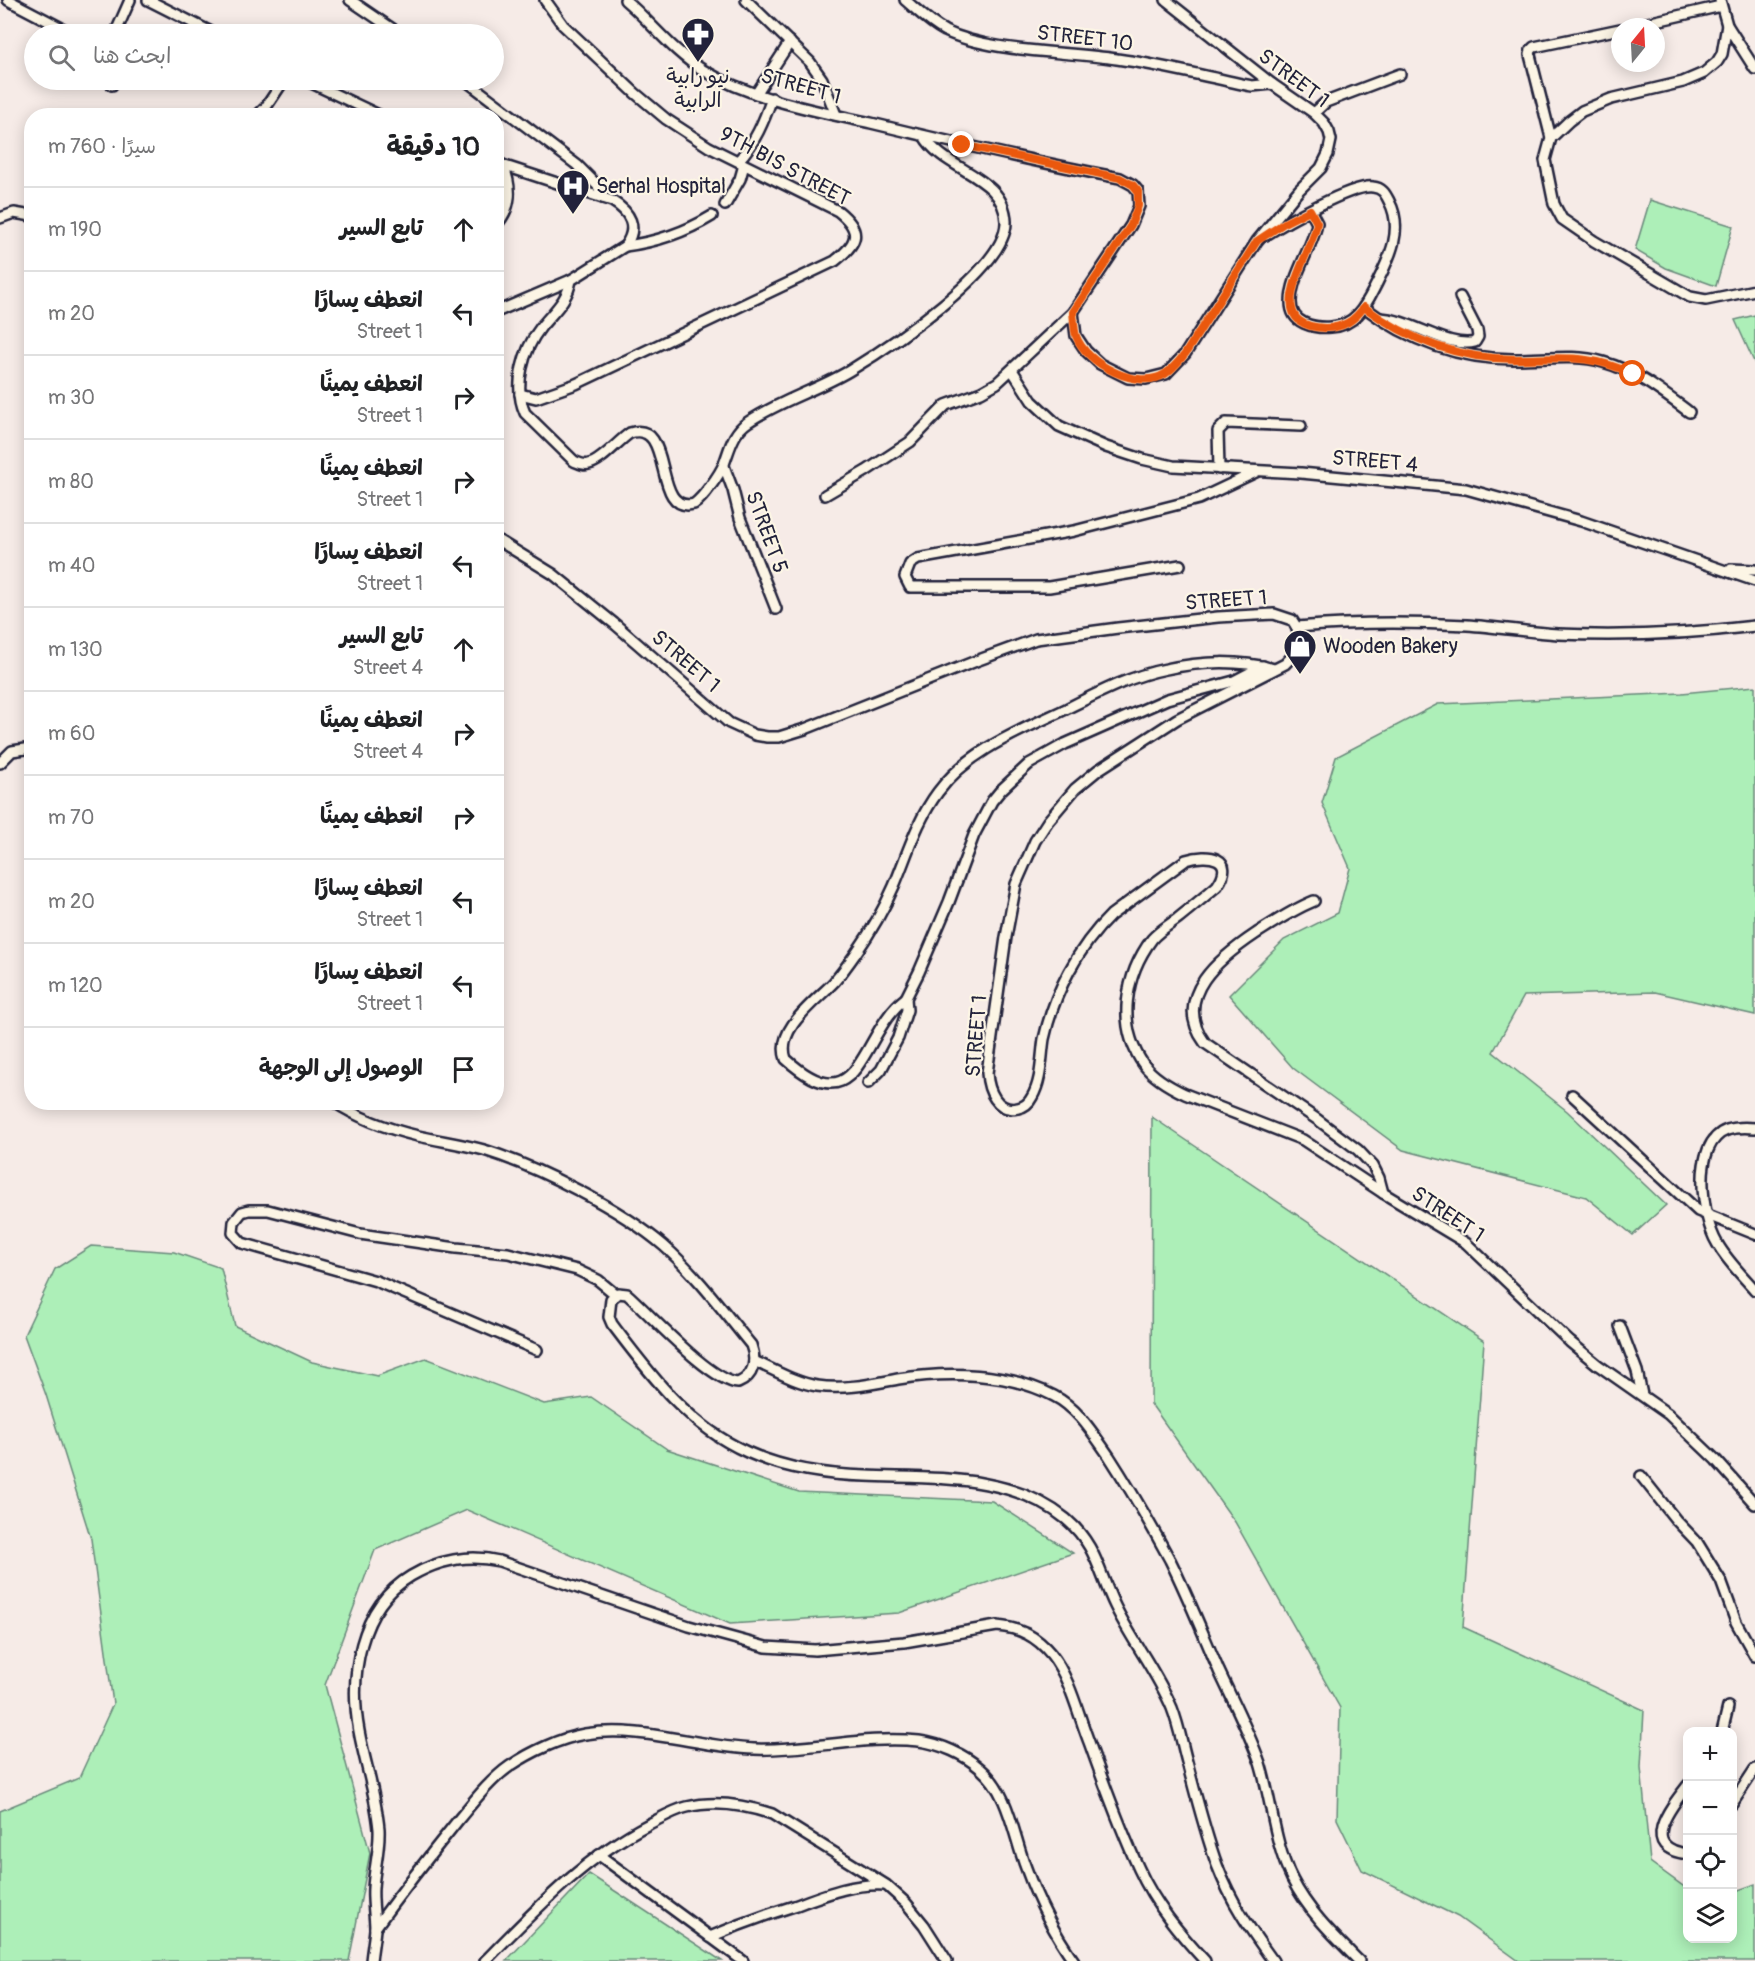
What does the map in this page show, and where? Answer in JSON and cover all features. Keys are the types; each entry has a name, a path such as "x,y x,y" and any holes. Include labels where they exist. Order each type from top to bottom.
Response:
{"street":[{"path":"8,0 54,24"},
{"path":"119,24 130,0"},
{"path":"148,0 195,24"},
{"path":"350,0 385,24"},
{"name":"9TH BIS STREET","path":"520,394 536,398 576,384 815,272 848,252 854,242 855,234 849,219 838,211 709,147 651,107 563,25 545,0"},
{"name":"STREET 1","path":"626,0 700,69 756,94 924,136 1120,178 1133,185 1138,191 1138,206 1131,225 1073,312"},
{"path":"746,0 810,62 822,79 836,115"},
{"name":"STREET 10","path":"905,0 945,31 977,41 1017,48 1121,59 1252,86 1272,84"},
{"name":"STREET 1","path":"1166,0 1272,84 1314,112 1329,132 1331,140 1328,154 1321,168 1299,190 1257,241"},
{"path":"1664,18 1720,3 1727,25 1754,66"},
{"path":"1551,138 1582,111 1596,105 1611,99 1683,82 1704,73 1717,62 1722,54 1727,25"},
{"path":"1611,31 1534,47 1531,50 1530,55 1551,138 1545,160 1548,186 1562,219 1574,229 1690,297 1706,300 1755,290"},
{"path":"756,94 790,42"},
{"path":"1314,112 1326,102 1400,74"},
{"path":"265,108 277,90"},
{"path":"326,90 364,108"},
{"path":"478,90 502,108"},
{"path":"725,206 740,179 741,163 757,135 772,98"},
{"path":"504,110 577,165 598,186 603,198"},
{"path":"571,280 569,292 532,341 523,366 520,394 525,413 574,461 583,465 595,461 630,433 644,432 655,442 672,497 680,503 691,505 697,502 723,466 728,450 741,427 772,408 849,371 918,326 981,268 1000,244 1005,235 1006,219 994,191 935,150 924,136"},
{"path":"504,165 603,198 620,206 631,220 633,229 625,246"},
{"path":"504,171 508,178 510,196 504,215"},
{"path":"1073,312 1076,336 1086,351 1100,364 1128,378 1158,377 1166,374 1185,354 1257,241 1310,210 1366,186 1376,187 1385,192 1394,210 1396,236 1390,257 1364,307 1357,317 1345,325 1315,327 1300,321 1291,310 1291,296 1317,223 1310,210"},
{"path":"0,218 14,213 24,215"},
{"path":"504,309 571,280 625,246 670,237 712,216"},
{"path":"1379,318 1398,320 1455,342 1469,344 1475,342 1479,337 1460,297"},
{"path":"1364,307 1407,335 1463,354 1500,358 1564,358 1601,361 1642,379 1689,412"},
{"path":"825,495 910,442 946,405 981,392 997,383 1073,312"},
{"name":"STREET 4","path":"1012,370 1032,401 1049,418 1070,432 1106,447 1160,463 1173,466 1359,478 1466,489 1581,521 1755,581"},
{"path":"1219,469 1218,431 1226,423 1301,426"},
{"name":"STREET 5","path":"723,466 733,490 740,518 777,609"},
{"path":"1180,565 1049,587 910,587 905,577 910,564 918,559 1074,531 1199,499 1259,471"},
{"name":"STREET 1","path":"504,544 553,574 616,624 729,723 755,735 767,737 779,737 805,729 966,664 1036,639 1218,617 1274,614 1292,620 1300,634 1295,652 1285,664 1177,719 1091,774 1062,803 1035,841 1016,884 1006,937 987,1073 987,1083 996,1101 1006,1108 1014,1109 1024,1107 1032,1098 1038,1082 1045,1035 1055,1001 1072,966 1091,938 1111,915 1186,860 1209,856 1221,862 1224,870 1217,886 1154,937 1136,965 1127,996 1128,1027 1138,1054 1149,1070 1169,1086 1303,1140 1466,1244 1570,1342 1686,1431 1755,1504"},
{"path":"1719,569 1755,570"},
{"path":"1297,627 1384,623 1467,625 1557,634 1611,636 1683,633 1755,626"},
{"path":"1263,666 1233,681 1167,699 1142,709 1045,753 1029,764 992,801 983,816 919,972 906,998 889,1012 862,1061 841,1082 834,1084 816,1078 786,1059 784,1049 792,1025 838,978 858,950 893,889 920,822 937,793 960,767 1016,732 1139,676 1167,668 1197,664 1238,663 1263,666 1274,669"},
{"path":"0,763 12,751 24,749"},
{"path":"1314,902 1283,916 1220,960 1208,973 1194,1003 1194,1024 1205,1043 1358,1150 1373,1166 1383,1193"},
{"path":"868,1083 881,1070 898,1038 907,1010 906,998"},
{"path":"1572,1095 1698,1211 1755,1234"},
{"path":"348,1110 379,1125 417,1136 468,1145 502,1156 564,1184 612,1210 664,1246 696,1279 751,1346 755,1356 749,1375 744,1380 738,1383 729,1381 692,1356 627,1294 615,1294 592,1276 577,1270 508,1253 360,1234 267,1210 242,1212 234,1222 233,1233 242,1243 376,1281 537,1350"},
{"path":"1755,1128 1727,1130 1717,1136 1709,1147 1703,1174 1703,1194 1710,1230 1718,1245 1755,1290"},
{"path":"615,1294 609,1306 612,1324 658,1383 704,1427 746,1452 774,1462 830,1472 863,1476 960,1480 1003,1487 1041,1501 1081,1532 1100,1566 1114,1605 1172,1707 1216,1864 1242,1919 1274,1961"},
{"path":"1620,1326 1637,1371 1642,1395"},
{"path":"754,1361 803,1383 816,1386 857,1387 926,1376 965,1375 1007,1380 1035,1387 1057,1397 1074,1411 1096,1437 1124,1479 1170,1561 1254,1748 1269,1798 1277,1838 1293,1881 1323,1924 1359,1961"},
{"path":"1641,1476 1697,1542 1721,1581 1736,1622 1755,1656"},
{"path":"371,1961 375,1928 372,1889 379,1830 373,1790 358,1730 355,1674 364,1637 378,1607 390,1592 409,1577 449,1561 479,1558 499,1561 689,1626 766,1647 815,1650 904,1642 997,1626 1028,1633 1052,1656 1063,1675 1139,1869 1150,1891 1167,1917 1205,1961"},
{"path":"1723,1727 1728,1707"},
{"path":"375,1928 423,1862 492,1782 509,1767 561,1741 586,1734 623,1733 643,1734 720,1747 756,1749 896,1740 940,1745 968,1759 990,1778 1008,1814 1025,1867 1040,1902 1053,1929 1074,1961"},
{"path":"1737,1796 1755,1769"},
{"path":"1683,1792 1666,1814 1660,1833 1668,1847 1683,1853"},
{"path":"485,1961 568,1880 614,1843 684,1807 703,1804 741,1805 772,1814 886,1885 906,1903 947,1961"},
{"path":"599,1856 743,1961"},
{"path":"710,1937 744,1922 846,1888 867,1884 886,1885"}],"green space":[{"path":"1650,200 1733,226 1716,286 1666,268 1635,250"},
{"path":"1755,315 1755,364 1735,320"},
{"path":"1755,686 1755,1015 1655,992 1524,996 1493,1052 1567,1111 1666,1205 1633,1235 1586,1197 1403,1150 1293,1068 1229,995 1284,940 1338,913 1350,868 1322,803 1336,757 1438,704 1682,693"},
{"path":"1152,1117 1484,1341 1463,1627 1644,1710 1641,1767 1650,1862 1683,1886 1683,1943 1737,1943 1737,1891 1755,1884 1755,1961 1519,1961 1458,1917 1362,1870 1337,1819 1340,1708 1235,1522 1151,1404"},
{"path":"91,1246 174,1252 221,1268 235,1326 312,1362 377,1376 426,1358 544,1404 591,1397 667,1449 799,1492 992,1501 1073,1553 899,1613 730,1624 467,1510 375,1550 325,1685 370,1853 349,1961 0,1961 0,1811 79,1778 113,1704 91,1539 46,1395 24,1335 55,1269"},
{"path":"589,1874 722,1961 506,1961"}],"place":[{"name":"نيو رابية الرابية","path":"698,63"},
{"name":"Serhal Hospital","path":"573,215"},
{"name":"Wooden Bakery","path":"1300,675"}],"route":[{"path":"962,145 1120,178 1133,185 1138,191 1138,206 1131,225 1073,312 1076,336 1086,351 1100,364 1128,378 1158,377 1174,367 1185,354 1257,241 1310,210 1317,223 1316,228 1291,296 1291,310 1300,321 1307,325 1326,328 1345,325 1357,317 1364,307 1407,335 1463,354 1515,359 1564,358 1601,361 1633,374"}]}
